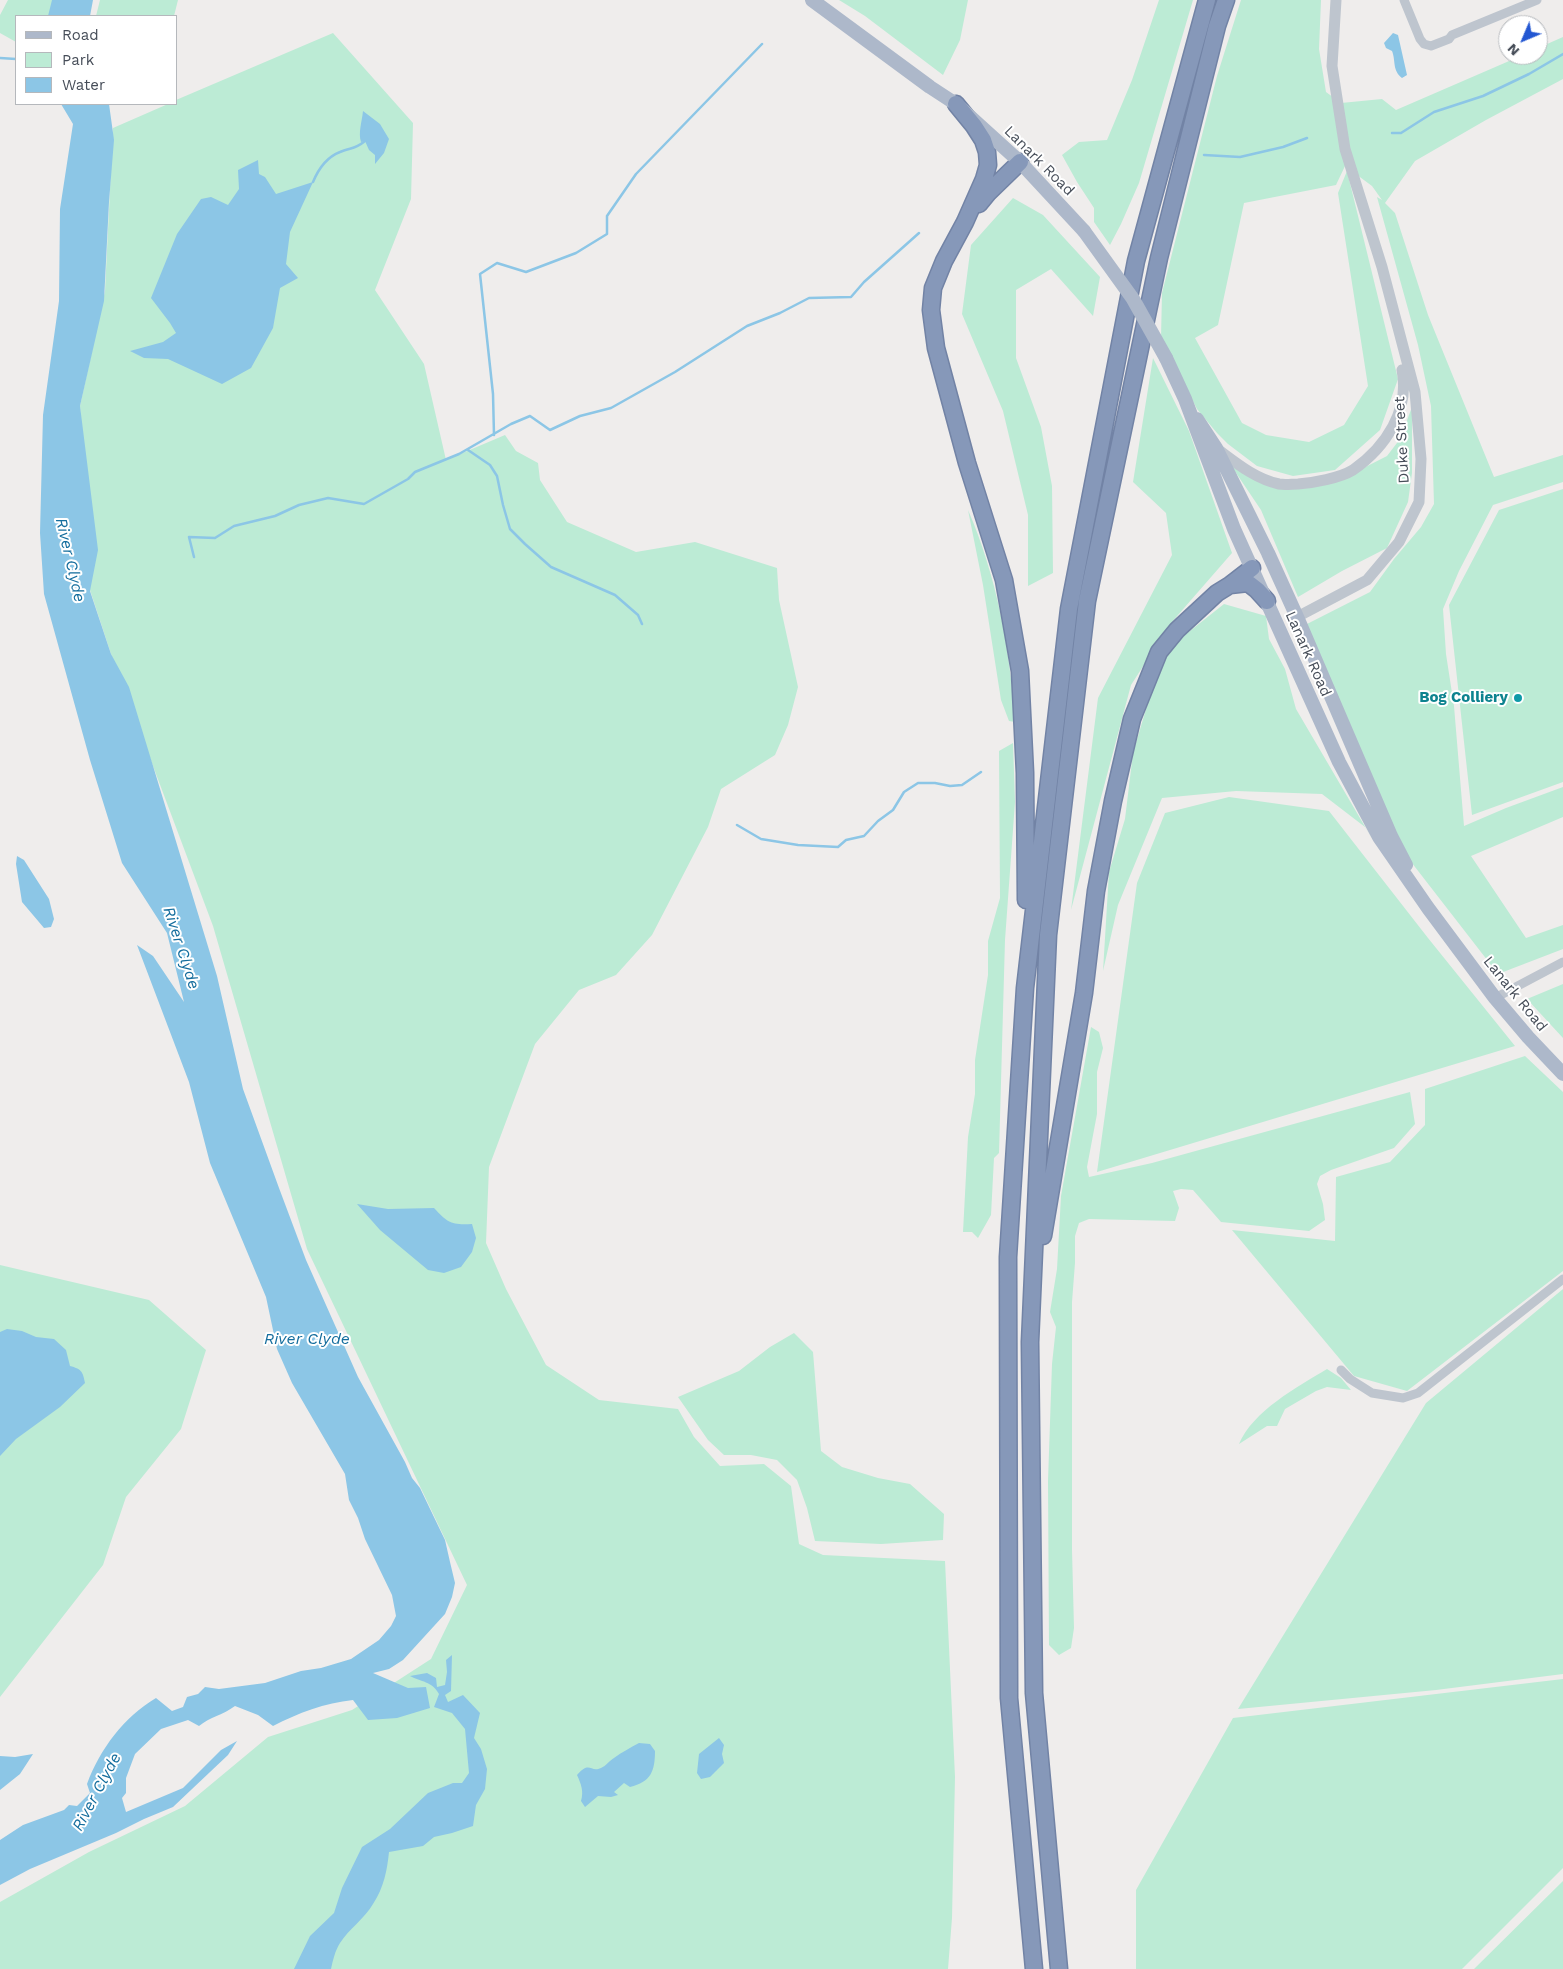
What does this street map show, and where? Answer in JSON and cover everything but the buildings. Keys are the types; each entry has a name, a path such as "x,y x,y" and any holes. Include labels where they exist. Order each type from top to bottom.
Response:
{"highway":[{"path":"1034,1969 1009,1688 1008,1257 1027,970 1069,609 1136,261 1207,0"},
{"path":"1059,1969 1034,1693 1030,1306 1048,935 1087,602 1159,258 1215,35 1226,0"},
{"path":"956,104 983,140 988,152 988,165 966,222 944,261 933,288 930,310 936,348 966,463 1004,580 1020,671 1025,773 1027,970"},
{"path":"966,222 988,193 1020,162"},
{"path":"1030,1306 1084,993 1096,891 1132,719 1159,652 1188,619 1216,593 1252,568"},
{"path":"1230,585 1240,582 1248,583 1257,590 1270,608"}],"main road":[{"name":"Lanark Road","path":"812,0 956,104 1020,162 1084,231 1133,299 1166,358 1185,399 1215,482 1252,568 1338,762 1378,837 1495,998 1563,1074"},
{"name":"Lanark Road","path":"1185,399 1225,466 1297,617 1391,836 1428,908"},
{"path":"1225,466 1260,555 1252,568"},
{"path":"1270,608 1297,617"}],"street":[{"name":"Duke Street","path":"1297,617 1367,580 1399,542 1419,502 1421,459 1415,392 1382,267 1345,148 1332,66 1336,0"},
{"path":"1404,0 1420,38 1424,44 1431,46 1449,39 1452,35 1537,0"},
{"name":"Duke Street","path":"1216,448 1247,471 1279,484 1314,483 1352,470 1385,440 1397,421 1405,383 1382,267"},
{"path":"1495,998 1563,962"},
{"path":"1341,1370 1350,1379 1372,1393 1402,1398 1418,1393 1563,1279"}],"green space":[{"path":"8,0 53,0 50,15 15,15 15,41 0,33 0,15"},
{"path":"100,0 178,0 174,15 96,15"},
{"path":"839,0 968,0 960,40 943,75 865,16"},
{"path":"1159,0 1193,0 1139,183 1110,245 1094,222 1094,208 1062,155 1079,142 1107,140 1132,80"},
{"path":"1241,0 1321,0 1319,49 1326,92 1341,103 1382,99 1396,110 1500,65 1548,65 1548,44 1563,37 1563,79 1415,161 1385,203 1395,213 1428,315 1494,477 1563,455 1563,482 1493,505 1459,571 1443,609 1446,654 1454,706 1464,826 1563,787 1563,817 1471,856 1526,938 1563,925 1563,949 1498,974 1391,836 1307,624 1370,592 1421,527 1434,504 1431,406 1418,345 1377,197 1382,200 1372,186 1345,166 1336,185 1244,203 1218,325 1195,338 1242,423 1266,435 1309,442 1344,425 1368,386 1338,193 1347,171 1398,379 1380,430 1335,470 1293,476 1257,466 1228,444 1197,409 1161,338 1162,293 1217,76"},
{"path":"333,33 413,123 411,199 375,290 424,364 446,460 505,435 516,451 538,463 540,480 567,522 636,552 695,542 777,568 779,600 798,687 788,725 775,755 721,789 708,827 652,935 616,975 579,990 535,1044 489,1167 486,1243 506,1289 546,1365 599,1400 678,1409 694,1437 720,1466 764,1464 791,1486 799,1544 823,1555 945,1561 955,1777 952,1918 948,1969 0,1969 0,1902 89,1852 185,1806 268,1737 352,1710 431,1659 467,1585 307,1249 213,926 111,654 90,590 80,406 105,291 113,128 166,105 178,105 178,99"},
{"path":"1013,198 1043,215 1100,277 1093,316 1051,269 1016,290 1016,358 1041,427 1052,486 1053,573 1028,586 1028,515 1003,411 962,314 971,245"},
{"path":"1153,358 1189,431 1232,553 1171,623 1131,685 1071,910 1098,698 1172,555 1166,513 1133,482"},
{"path":"1412,407 1412,473 1408,502 1387,548 1342,571 1298,597 1261,510 1228,461 1276,487 1336,482 1387,456 1400,439"},
{"path":"1563,489 1563,782 1472,815 1449,605 1499,510"},
{"path":"968,510 987,561 1001,614 1010,668 1015,722 1009,721 1001,700 983,585"},
{"path":"1224,604 1266,616 1269,639 1285,669 1296,709 1374,842 1365,827 1322,794 1236,791 1162,798 1118,905 1103,971 1109,872 1125,819 1133,753 1149,699 1171,646"},
{"path":"1013,743 1015,802 1005,940 999,1153 994,1158 991,1215 978,1238 972,1232 963,1232 968,1137 975,1094 975,1060 988,975 988,941 1000,898 999,751"},
{"path":"1229,797 1329,811 1515,1046 1097,1172 1137,883 1165,813"},
{"path":"1563,984 1563,1038 1527,999"},
{"path":"1091,1027 1099,1032 1103,1048 1097,1072 1097,1114 1087,1167 1089,1177 1152,1163 1410,1092 1415,1124 1394,1148 1331,1170 1320,1176 1317,1184 1323,1204 1325,1220 1309,1231 1221,1222 1193,1190 1181,1189 1173,1191 1179,1208 1175,1221 1089,1219 1079,1223 1075,1236 1072,1302 1072,1550 1074,1628 1071,1648 1059,1655 1049,1645 1048,1481 1052,1364 1056,1327 1050,1312 1057,1269 1061,1196"},
{"path":"1525,1056 1563,1092 1563,1271 1407,1391 1354,1376 1232,1230 1335,1241 1336,1177 1390,1162 1425,1125 1425,1089"},
{"path":"0,1265 149,1300 206,1350 181,1429 126,1497 103,1565 0,1697"},
{"path":"1563,1289 1563,1674 1436,1690 1238,1709 1426,1403"},
{"path":"794,1333 813,1352 821,1451 842,1467 878,1478 910,1484 944,1514 943,1540 881,1544 815,1541 807,1508 797,1480 777,1460 751,1455 724,1455 708,1440 678,1397 739,1371 770,1347"},
{"path":"1327,1369 1341,1378 1351,1390 1327,1387 1316,1391 1285,1409 1277,1426 1267,1426 1239,1444 1254,1421 1265,1411 1290,1392"},
{"path":"1563,1679 1563,1868 1462,1969 1136,1969 1136,1890 1233,1718"},
{"path":"1563,1881 1563,1969 1474,1969"}],"water":[{"path":"52,0 93,0 90,15 48,15"},
{"path":"1393,33 1398,35 1407,75 1402,78 1395,69 1392,51 1386,48 1384,43"},
{"name":"River Clyde","path":"62,105 109,105 114,140 104,301 80,406 98,550 90,591 111,654 129,687 217,976 243,1089 279,1188 306,1260 358,1377 412,1478 420,1488 445,1540 455,1583 445,1614 403,1660 389,1669 373,1673 408,1688 426,1687 430,1708 397,1718 368,1720 353,1700 312,1709 273,1726 258,1715 235,1706 199,1726 188,1720 161,1729 135,1754 126,1778 126,1793 122,1798 126,1812 183,1788 221,1750 237,1741 228,1755 173,1807 30,1869 0,1885 0,1840 23,1825 64,1810 69,1805 77,1806 90,1793 87,1784 106,1746 124,1724 144,1706 156,1698 172,1711 183,1707 187,1697 198,1694 205,1687 219,1689 265,1683 301,1671 321,1668 351,1659 379,1640 391,1626 396,1616 392,1595 365,1539 349,1500 345,1474 292,1383 277,1349 266,1297 210,1163 189,1082 137,945 153,956 184,1002 167,933 122,863 90,760 44,594 40,533 43,415 59,301 60,209 73,124"},
{"path":"363,111 380,124 389,139 384,153 375,164 375,155 369,150 365,141 361,142 360,138"},
{"path":"258,160 259,174 265,177 276,194 313,182 290,232 286,264 298,278 280,288 273,328 251,368 222,384 168,359 144,358 130,351 163,342 176,333 151,298 177,234 201,199 211,197 228,205 239,189 238,170"},
{"path":"17,856 24,860 49,899 54,919 51,927 44,928 22,902 16,864"},
{"path":"357,1204 388,1209 434,1208 450,1222 472,1224 476,1238 472,1252 461,1267 444,1273 428,1270 380,1230"},
{"path":"7,1329 22,1331 36,1337 54,1339 66,1350 70,1366 81,1371 85,1383 60,1407 16,1439 0,1456 0,1332"},
{"path":"452,1655 451,1691 445,1695 448,1702 463,1695 480,1713 474,1738 481,1749 487,1769 485,1789 476,1805 473,1826 434,1837 423,1846 389,1852 384,1879 377,1898 340,1943 335,1952 331,1969 294,1969 310,1936 334,1913 342,1888 362,1847 390,1829 428,1793 453,1783 462,1783 469,1773 465,1729 452,1713 434,1707 439,1694 433,1687 410,1676 427,1673 436,1678 437,1687 445,1685 446,1660"},
{"path":"719,1738 724,1745 722,1754 724,1763 710,1777 701,1779 697,1773 699,1754"},
{"path":"639,1743 650,1744 655,1751 653,1770 647,1779 630,1787 624,1783 614,1792 618,1795 611,1797 598,1796 585,1807 581,1801 582,1791 577,1775 585,1768 597,1769 603,1767 612,1759"},
{"path":"33,1754 20,1774 0,1790 0,1756 15,1757"}],"waterway":[{"path":"494,435 493,394 480,274 497,263 526,272 576,253 607,234 607,216 636,174 762,44"},
{"path":"1392,133 1401,133 1434,112 1483,96 1529,74 1563,54"},
{"path":"0,58 15,59"},
{"path":"1204,155 1240,157 1283,147 1307,138"},
{"path":"313,182 320,169 331,157 365,141"},
{"path":"194,557 189,537 215,538 234,526 275,516 299,505 328,498 364,504 408,479 415,472 459,454 511,424 530,416 550,430 580,416 611,408 675,372 747,326 780,313 809,298 851,297 864,282 919,233"},
{"path":"468,450 490,465 497,476 510,529 551,567 615,595 638,615 642,624"},
{"path":"737,825 761,839 798,845 838,847 846,840 864,836 878,821 893,810 904,792 918,783 935,783 950,786 962,785 981,772"}],"place":[{"name":"Bog Colliery","path":"1518,698"}]}
